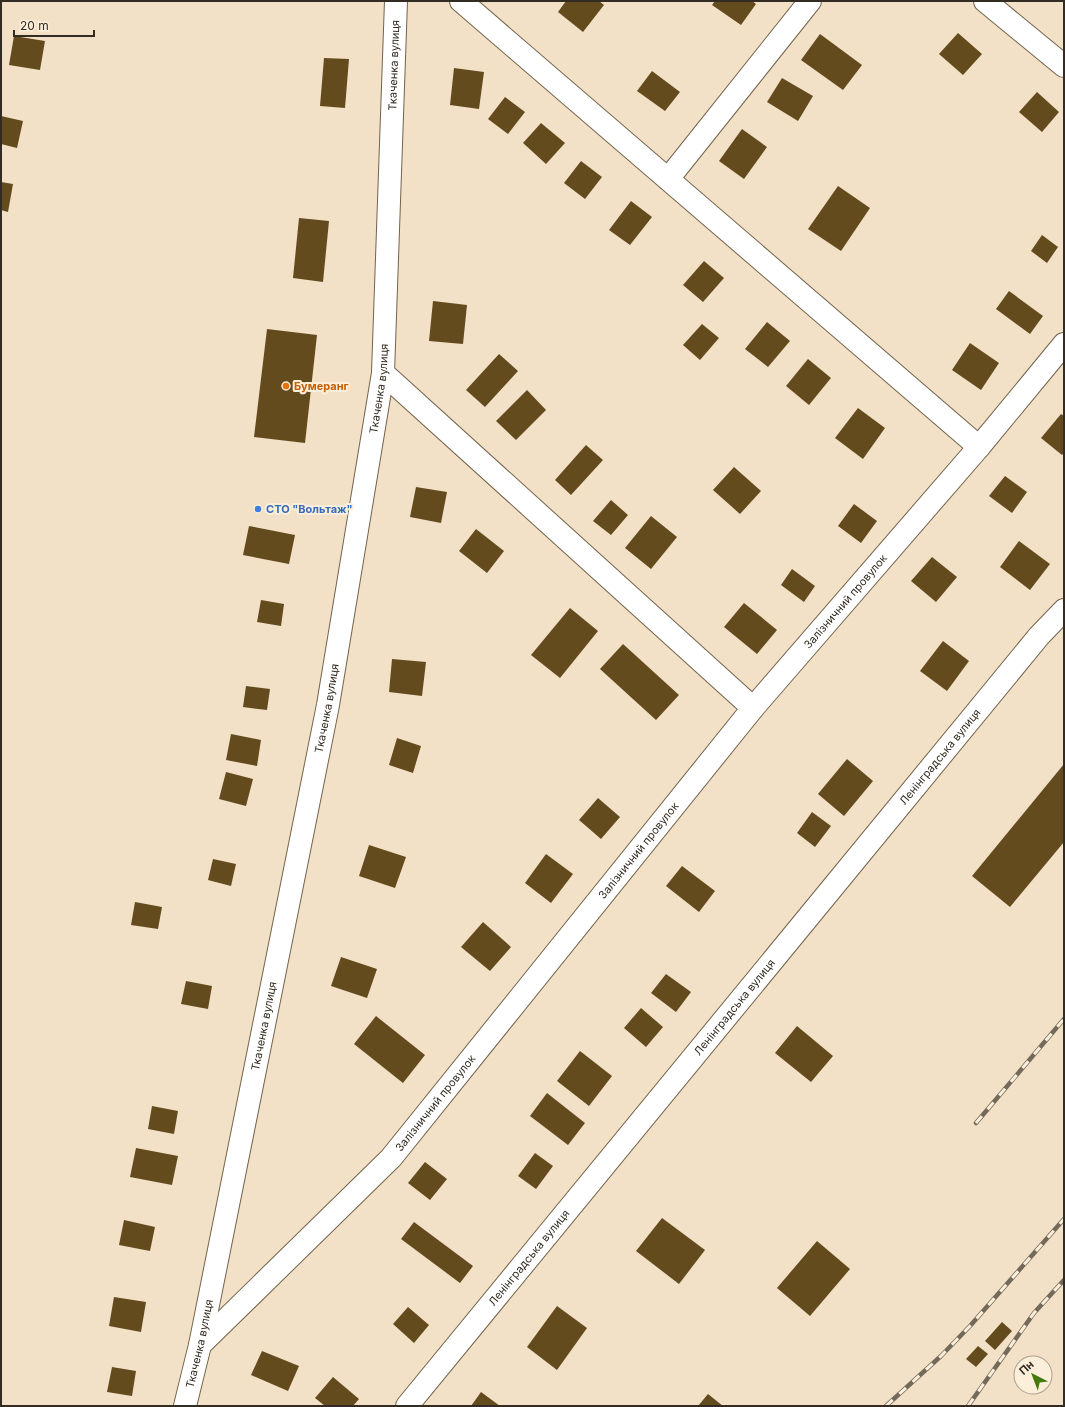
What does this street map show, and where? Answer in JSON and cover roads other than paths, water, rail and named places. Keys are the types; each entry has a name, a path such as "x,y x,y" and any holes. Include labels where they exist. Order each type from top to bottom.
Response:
{"street":[{"name":"Ткаченка вулиця","path":"185,1406 200,1345 328,705 383,373 396,1"},
{"path":"461,1 979,447"},
{"path":"668,179 810,1"},
{"path":"985,1 1064,66"},
{"name":"Залізничний провулок","path":"200,1345 391,1158 753,708 979,447 1064,344"},
{"path":"383,373 753,708"},
{"name":"Ленінградська вулиця","path":"407,1406 1039,636 1064,610"}],"railway":[{"path":"976,1123 1064,1019"},
{"path":"886,1406 941,1356 970,1326 1064,1219"},
{"path":"968,1406 1034,1313 1064,1280"}],"place":[{"name":"Бумеранг","path":"286,386"},
{"name":"СТО \"Вольтаж\"","path":"258,509"}]}
